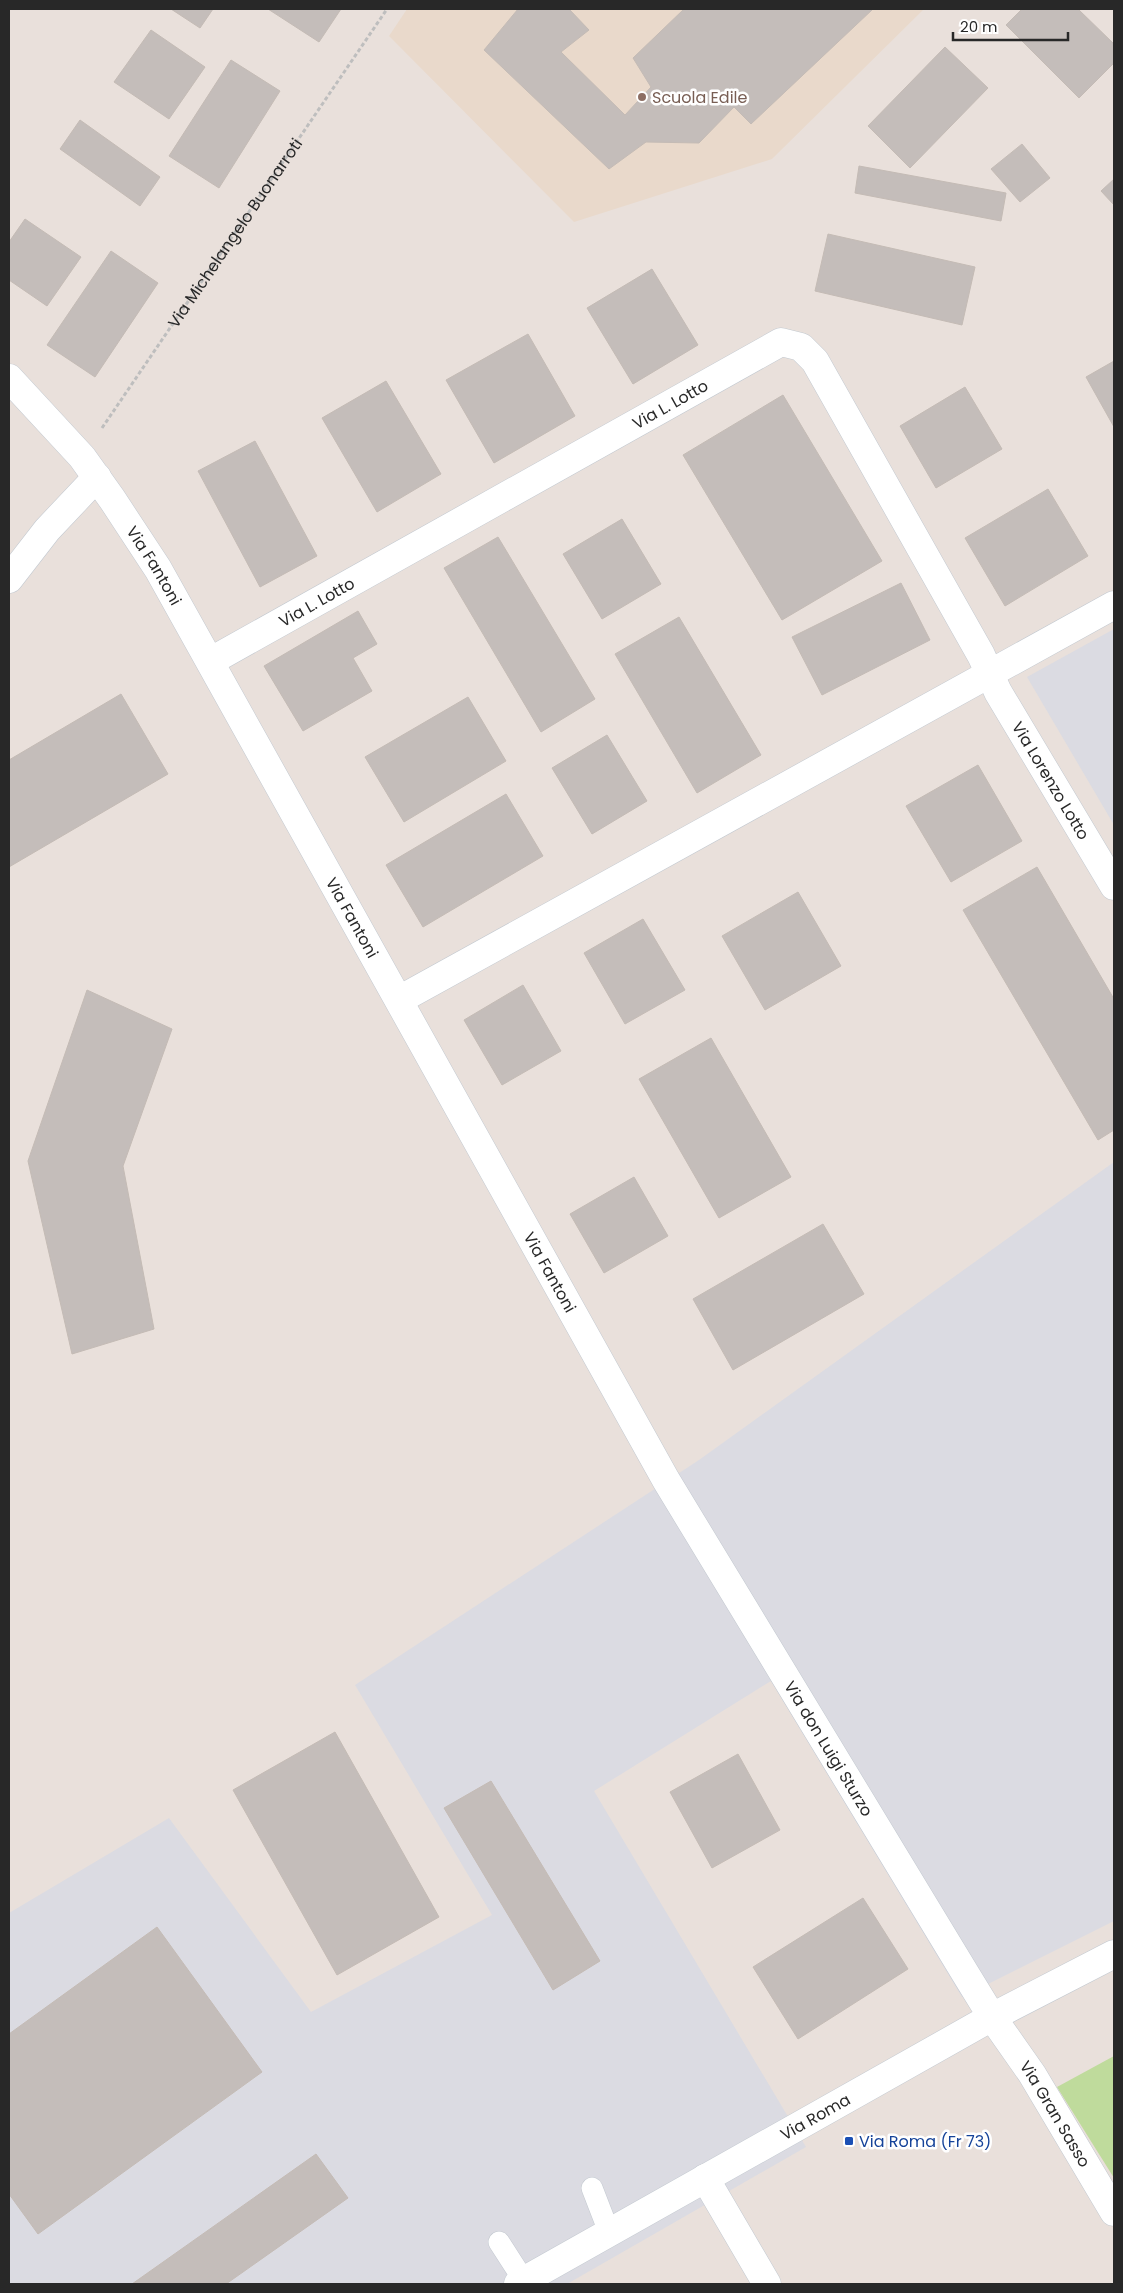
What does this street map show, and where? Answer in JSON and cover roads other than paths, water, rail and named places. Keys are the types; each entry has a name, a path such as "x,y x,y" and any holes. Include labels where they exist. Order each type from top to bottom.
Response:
{"street":[{"name":"Via L. Lotto","path":"211,661 781,342 801,347 815,361 981,656 989,676"},
{"name":"Via Fantoni","path":"9,378 89,467 158,569 666,1480"},
{"path":"9,579 47,530 89,467"},
{"path":"399,1000 989,676 1114,605"},
{"name":"Via Lorenzo Lotto","path":"989,676 1114,886"},
{"name":"Via don Luigi Sturzo","path":"666,1480 992,2017"},
{"name":"Via Roma","path":"521,2283 992,2017 1114,1954"},
{"name":"Via Gran Sasso","path":"992,2017 1032,2074 1114,2212"},
{"path":"705,2178 768,2284"}],"lane":[{"path":"592,2188 609,2232"},
{"path":"500,2242 521,2283"}],"place":[{"name":"Scuola Edile","path":"642,97"},
{"name":"Via Roma (Fr 73)","path":"849,2141"}]}
